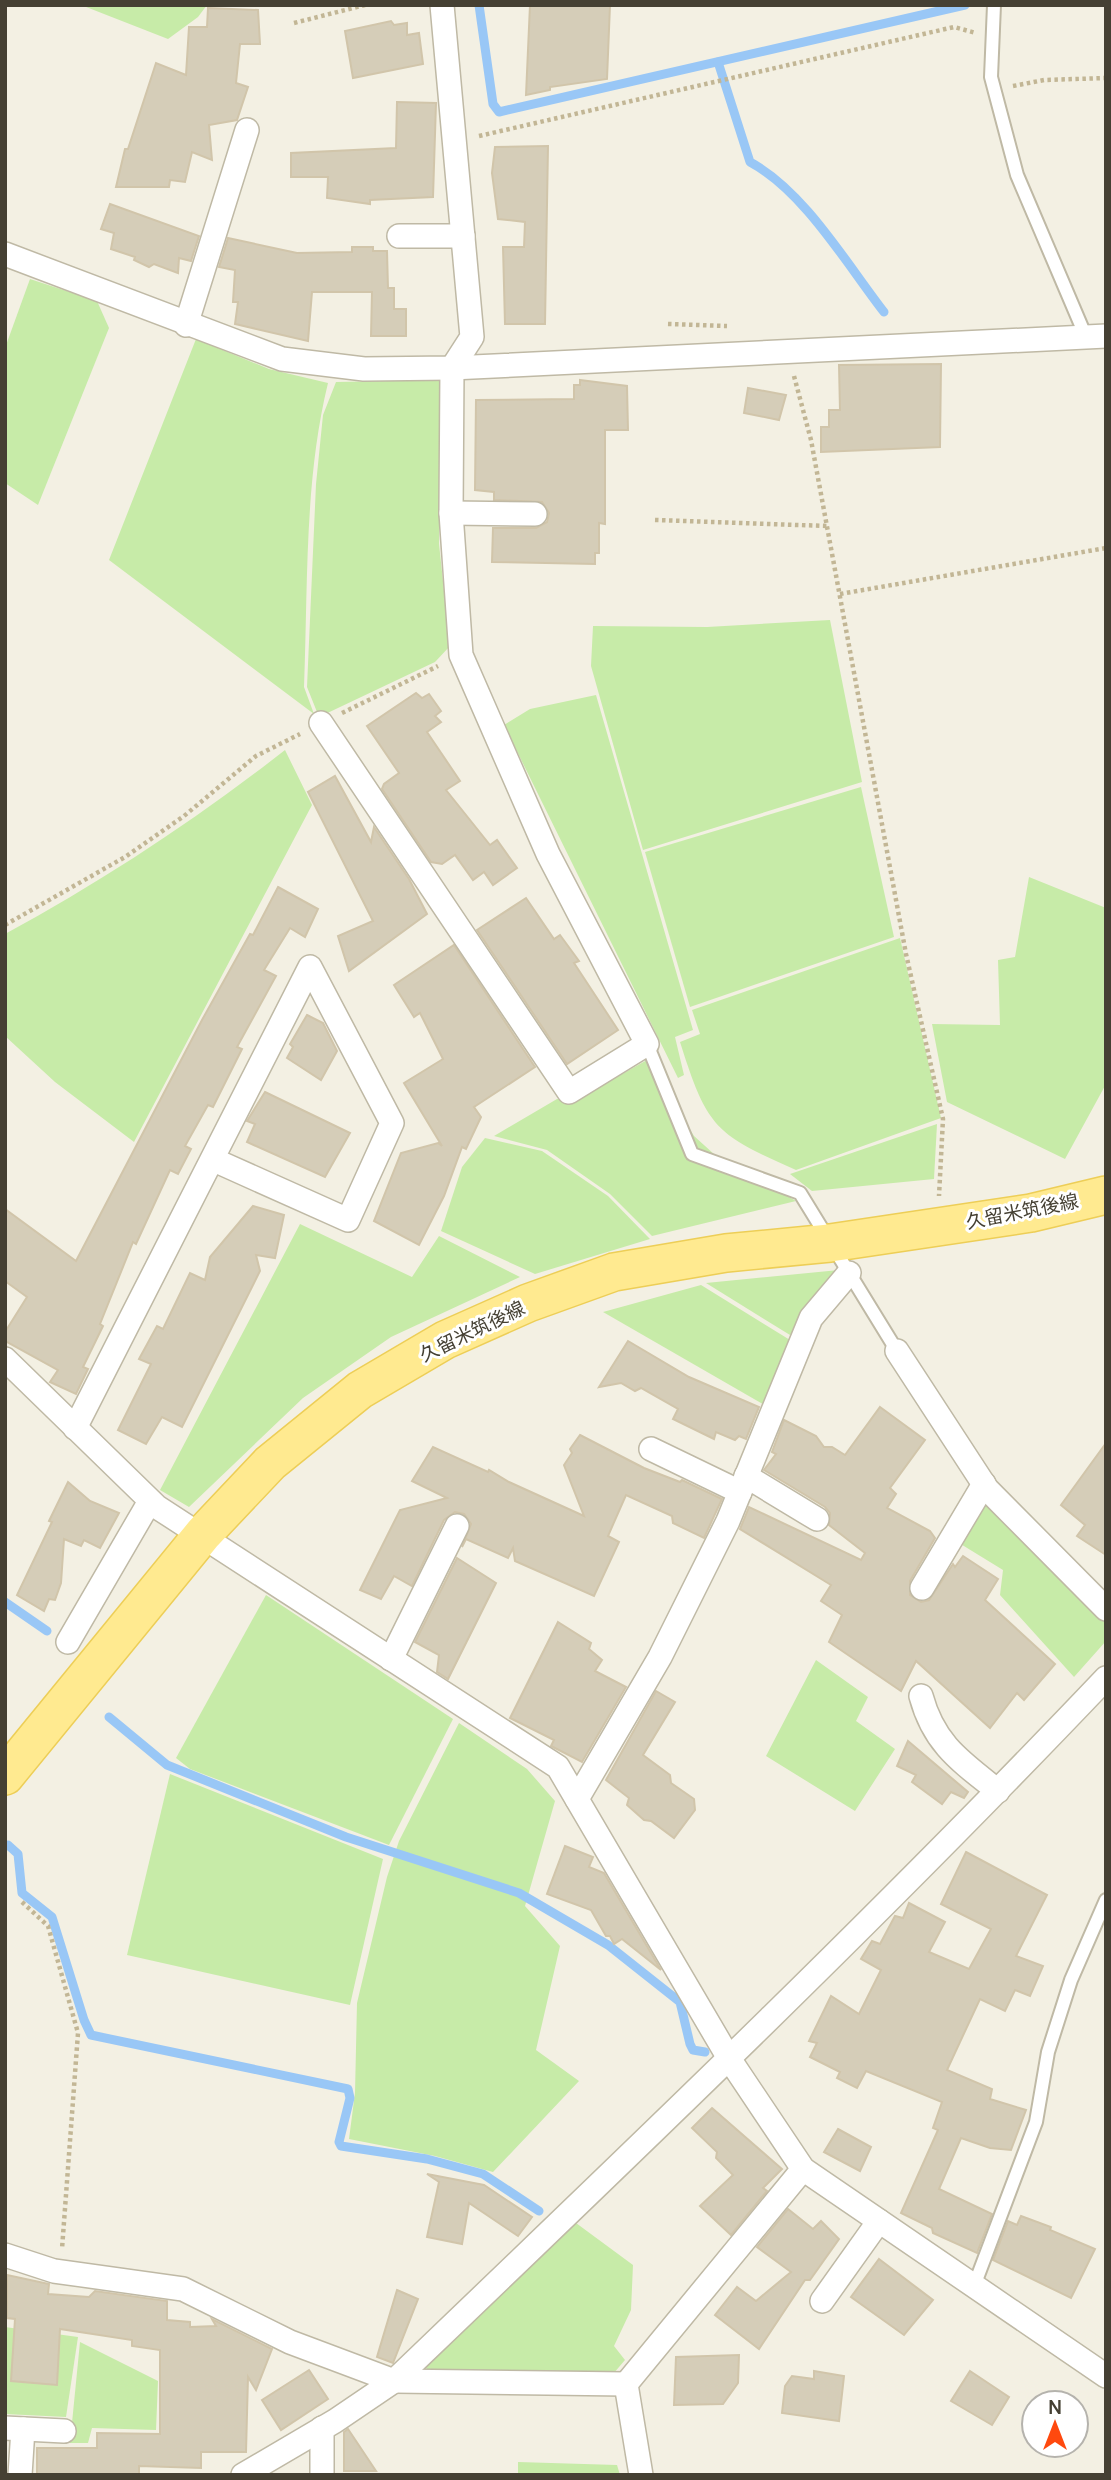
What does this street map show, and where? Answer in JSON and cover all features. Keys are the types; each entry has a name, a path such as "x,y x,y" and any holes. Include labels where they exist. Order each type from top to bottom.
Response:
{"main road":[{"name":"久留米筑後線","path":"5,1776 203,1534 270,1463 360,1390 445,1340 528,1303 614,1272 726,1253 839,1258 941,1226 1031,1213 1106,1195"}],"street":[{"path":"321,723 569,1092 647,1044 548,854 461,655 451,513 452,368 472,337 442,5"},
{"path":"186,325 247,130"},
{"path":"399,236 463,236"},
{"path":"5,254 186,325 282,359 363,369 452,368 1096,337"},
{"path":"451,513 535,514"},
{"path":"75,1428 214,1160 310,967 392,1123 348,1220 214,1160"},
{"path":"578,1799 660,1657 743,1484 811,1318 839,1258"},
{"path":"897,1351 984,1484 1106,1609"},
{"path":"5,1359 150,1501 558,1767 730,2060 803,2169 1106,2376"},
{"path":"651,1449 743,1484 817,1519"},
{"path":"922,1588 984,1484"},
{"path":"68,1642 150,1501"},
{"path":"391,1659 457,1526"},
{"path":"243,2475 394,2381 730,2060 998,1791 1106,1678"},
{"path":"921,1696 928,1720 940,1741 998,1791"},
{"path":"641,2475 626,2384 803,2169"},
{"path":"822,2301 879,2221"},
{"path":"5,2255 60,2272 183,2288 290,2342 394,2381 626,2384"},
{"path":"20,2475 14,2428 64,2431"},
{"path":"322,2428 323,2475"}],"lane":[{"path":"994,5 991,77 1017,175 1096,337"},
{"path":"647,1044 692,1154 800,1193 897,1351"},
{"path":"974,2286 1036,2122 1048,2052 1071,1980 1106,1900"}],"path":[{"path":"295,23 365,5"},
{"path":"454,141 954,27 993,37"},
{"path":"994,89 1044,80 1106,78"},
{"path":"787,352 811,440 906,954 943,1119 941,1226"},
{"path":"655,520 827,526"},
{"path":"840,594 1106,548"},
{"path":"5,925 125,857 184,816 256,756 461,655"},
{"path":"22,1902 48,1926 78,2032 60,2272"}],"green space":[{"path":"81,5 207,5 198,17 168,39"},
{"path":"30,279 97,301 109,328 38,505 5,483 5,348"},
{"path":"196,339 269,369 328,383 320,420 308,534 304,687 314,714 109,560"},
{"path":"441,380 439,544 450,646 435,662 319,717 307,687 316,484 323,415 336,382"},
{"path":"830,620 862,782 643,850 591,666 593,626 707,627"},
{"path":"596,695 693,1030 675,1037 684,1075 678,1078 504,725 530,709"},
{"path":"285,750 312,805 134,1142 55,1082 5,1036 5,934 78,893 149,848"},
{"path":"861,787 894,937 690,1007 645,852"},
{"path":"1029,877 1106,908 1106,1084 1065,1159 947,1102 932,1024 1000,1025 998,960 1015,957"},
{"path":"900,938 941,1118 796,1170 730,1136 707,1110 680,1042 700,1034 692,1010"},
{"path":"647,1060 694,1136 715,1155 796,1201 652,1236 610,1194 547,1150 494,1136 557,1099 576,1100"},
{"path":"937,1124 934,1179 812,1191 790,1174"},
{"path":"485,1138 542,1151 608,1196 650,1239 535,1274 441,1231 462,1167"},
{"path":"300,1224 412,1277 439,1236 520,1277 391,1337 303,1398 189,1507 160,1490"},
{"path":"839,1270 790,1335 706,1283"},
{"path":"701,1285 790,1340 766,1406 603,1312"},
{"path":"982,1499 1106,1620 1106,1641 1074,1677 1000,1595 1003,1570 959,1543"},
{"path":"266,1595 453,1719 389,1845 190,1769 176,1758"},
{"path":"816,1660 868,1697 856,1721 895,1749 855,1811 766,1756"},
{"path":"459,1723 527,1769 555,1801 525,1906 560,1946 536,2050 579,2081 493,2172 435,2156 349,2139 355,2093 357,2003 387,1877 399,1841"},
{"path":"170,1774 383,1859 350,2005 127,1955"},
{"path":"576,2223 633,2265 631,2310 614,2346 625,2360 613,2374 428,2373 425,2364"},
{"path":"5,2327 78,2337 66,2417 5,2414"},
{"path":"80,2342 158,2381 156,2430 92,2428 88,2443 70,2443"},
{"path":"518,2462 617,2465 620,2475 518,2475"}],"building":[{"path":"530,5 610,5 607,79 550,87 550,90 526,95"},
{"path":"208,8 258,10 260,44 240,44 236,83 248,87 237,120 209,125 212,160 192,152 185,182 170,180 169,187 116,187 125,149 128,149 156,63 186,75 189,27 207,27"},
{"path":"391,21 394,25 407,23 407,35 419,33 423,64 353,78 345,31"},
{"path":"397,102 436,103 433,197 370,200 370,204 327,198 328,177 291,177 291,153 396,148"},
{"path":"548,146 545,324 505,324 503,247 524,247 525,222 498,219 492,173 495,147"},
{"path":"110,204 199,236 191,261 179,258 178,273 154,264 149,267 134,260 135,257 111,249 114,233 101,229"},
{"path":"228,238 297,253 352,252 352,247 373,247 373,251 387,251 388,288 394,288 394,309 406,309 406,336 371,336 372,292 312,292 308,341 235,324 238,302 233,302 235,270 219,267"},
{"path":"941,364 940,447 821,452 821,427 829,427 829,410 840,410 839,365"},
{"path":"580,380 627,386 628,430 605,430 605,524 599,523 599,553 595,553 595,564 492,562 493,528 536,528 547,522 549,513 542,502 494,500 494,492 475,490 476,400 574,399 574,385 580,385"},
{"path":"748,388 786,395 779,420 744,413"},
{"path":"416,693 422,698 429,694 441,711 435,716 441,722 427,732 460,781 446,790 490,845 497,840 517,868 493,885 484,872 473,880 455,855 442,864 431,862 382,789 384,784 399,773 367,726"},
{"path":"335,776 371,842 374,827 409,879 427,914 349,971 338,936 373,921 308,792"},
{"path":"278,887 318,909 305,937 290,928 264,970 276,976 237,1047 242,1049 213,1107 208,1105 185,1146 191,1149 178,1174 170,1170 136,1244 133,1242 100,1324 103,1326 83,1367 88,1369 76,1394 50,1382 58,1370 5,1341 5,1332 27,1297 5,1281 5,1209 76,1261 202,1020 250,934 253,935"},
{"path":"526,898 554,939 560,935 579,961 574,963 618,1030 567,1064 477,930"},
{"path":"454,945 535,1067 474,1107 481,1117 466,1149 462,1147 444,1196 419,1245 374,1221 401,1153 438,1143 442,1146 404,1083 443,1059 420,1013 414,1017 394,985"},
{"path":"307,1015 323,1023 337,1051 321,1080 287,1058 293,1047 290,1044"},
{"path":"265,1092 350,1133 325,1177 247,1142 255,1124 247,1121"},
{"path":"253,1206 284,1215 275,1258 256,1255 260,1271 182,1427 162,1417 146,1444 118,1430 151,1364 139,1359 157,1326 163,1329 190,1273 205,1280 210,1257"},
{"path":"628,1341 689,1377 759,1407 746,1439 739,1436 735,1440 716,1432 714,1439 673,1419 678,1409 641,1388 635,1391 621,1383 599,1387"},
{"path":"880,1407 925,1440 890,1488 896,1494 887,1508 930,1531 935,1538 910,1581 910,1595 921,1602 929,1600 953,1564 955,1567 963,1556 998,1579 985,1600 1055,1664 1024,1700 1017,1693 990,1728 916,1661 901,1691 829,1642 842,1615 821,1601 831,1585 740,1529 749,1507 861,1560 865,1553 829,1525 830,1513 825,1507 764,1470 776,1454 772,1452 784,1420 816,1436 824,1447 832,1447 845,1455"},
{"path":"580,1435 644,1468 680,1482 682,1480 722,1499 704,1538 673,1523 672,1516 626,1495 608,1536 619,1542 594,1596 515,1561 513,1548 508,1558 466,1539 462,1547 471,1524 464,1514 455,1512 444,1520 412,1586 394,1576 381,1599 360,1590 400,1510 447,1498 412,1481 433,1447 488,1472 489,1470 584,1516 564,1465 572,1453 570,1449"},
{"path":"1106,1443 1106,1555 1077,1536 1085,1525 1061,1505"},
{"path":"68,1482 90,1501 119,1513 100,1548 84,1540 81,1546 64,1539 61,1583 55,1600 49,1599 44,1611 17,1595"},
{"path":"457,1558 496,1583 448,1679 437,1672 439,1655 415,1642"},
{"path":"558,1622 591,1643 589,1649 602,1660 595,1671 626,1687 582,1762 551,1746 554,1740 510,1718"},
{"path":"656,1691 675,1702 643,1755 670,1775 671,1783 694,1799 695,1810 674,1838 651,1821 644,1820 627,1805 629,1798 606,1780"},
{"path":"908,1741 968,1792 964,1798 951,1792 942,1804 912,1782 916,1775 897,1766"},
{"path":"565,1846 593,1857 589,1867 604,1873 661,1970 622,1939 614,1944 610,1936 606,1936 591,1910 547,1894"},
{"path":"966,1852 1047,1895 1016,1956 1043,1966 1030,1996 1015,1990 1005,2011 980,1999 947,2070 992,2089 990,2099 1026,2110 1011,2150 990,2148 961,2138 939,2189 992,2214 977,2253 933,2233 932,2228 901,2213 938,2130 933,2128 942,2102 866,2071 857,2088 837,2078 840,2072 810,2057 817,2043 809,2041 831,1996 859,2014 881,1970 861,1959 872,1941 880,1944 895,1916 903,1918 909,1903 945,1922 929,1952 969,1969 991,1929 941,1904"},
{"path":"712,2108 782,2169 763,2188 767,2191 731,2235 700,2206 733,2175 716,2158 717,2152 692,2128"},
{"path":"838,2129 871,2147 860,2171 824,2152"},
{"path":"427,2174 484,2185 532,2217 518,2236 469,2203 462,2244 427,2237 439,2182"},
{"path":"788,2209 813,2229 821,2221 839,2239 810,2280 805,2280 759,2349 715,2315 737,2287 756,2301 791,2272 757,2247"},
{"path":"1021,2216 1051,2227 1050,2230 1095,2249 1071,2298 993,2260 1008,2221 1017,2225"},
{"path":"879,2259 933,2300 904,2335 851,2297"},
{"path":"7,2275 49,2284 48,2294 89,2297 95,2291 167,2301 167,2320 190,2322 190,2327 216,2326 212,2319 272,2349 256,2390 248,2377 246,2452 201,2452 201,2468 139,2466 139,2475 37,2475 37,2448 97,2448 97,2433 160,2434 160,2350 132,2346 132,2340 60,2329 57,2385 11,2381 15,2319 7,2318"},
{"path":"397,2290 418,2299 393,2363 377,2357"},
{"path":"739,2355 738,2383 723,2404 674,2405 676,2357"},
{"path":"309,2370 328,2399 281,2430 262,2400"},
{"path":"814,2371 844,2376 839,2421 782,2413 785,2386 792,2376 814,2379"},
{"path":"970,2371 1009,2397 992,2425 951,2401"},
{"path":"348,2429 376,2471 344,2471 344,2432"}],"waterway":[{"path":"479,5 493,104 499,112 965,5"},
{"path":"718,62 750,162 770,175 806,209 884,312"},
{"path":"5,1602 47,1631"},
{"path":"109,1717 167,1765 346,1837 519,1893 608,1945 680,2002 690,2044 693,2050 705,2052"},
{"path":"8,1845 18,1854 22,1893 52,1917 91,2035 348,2089 350,2098 339,2142 341,2146 427,2159 483,2174 539,2211"}]}
